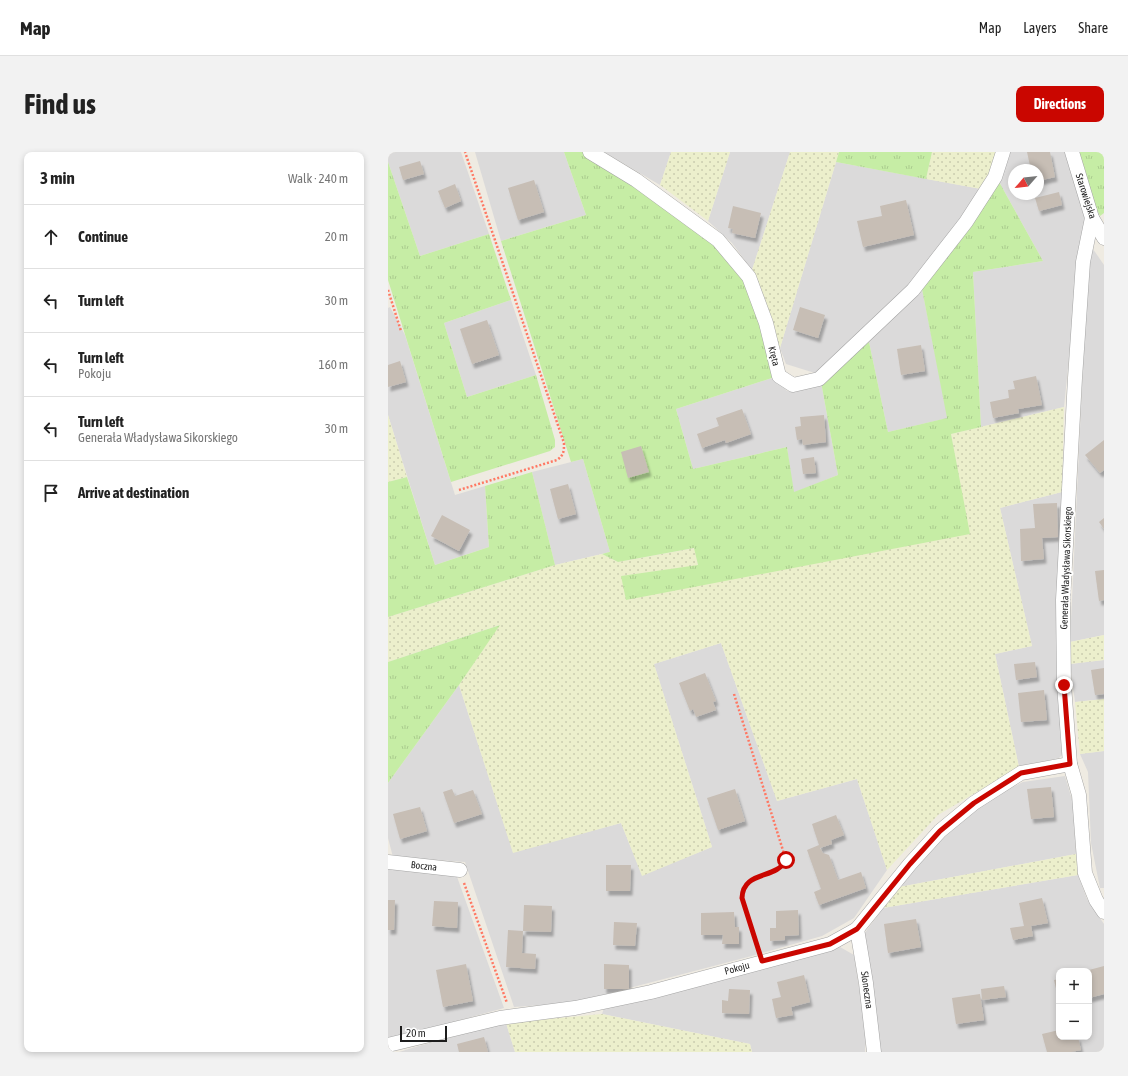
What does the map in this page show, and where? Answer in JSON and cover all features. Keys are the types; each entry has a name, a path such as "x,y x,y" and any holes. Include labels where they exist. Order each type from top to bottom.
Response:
{"street":[{"name":"Kręta","path":"590,152 636,180 718,240 749,277 766,323 779,376 794,385 819,379 913,290 966,222 995,177 1003,152"},
{"name":"Starowiejska","path":"1072,152 1092,218 1104,238"},
{"name":"Generała Władysława Sikorskiego","path":"1092,218 1083,262 1063,600 1064,685 1070,764 1079,795 1085,873 1096,900 1104,912"},
{"name":"Pokoju","path":"388,1045 512,1016 576,1008 651,992 830,944 857,929 910,864 940,831 974,803 1021,773 1070,764"},
{"name":"Boczna","path":"388,862 460,870"},
{"name":"Słoneczna","path":"857,929 866,983 874,1052"}],"path":[{"path":"459,490 557,460 562,456 564,451 564,443 465,152"},
{"path":"388,290 401,331"},
{"path":"734,694 786,853 786,860 783,866 751,879 745,884 742,892 742,898 762,961"},
{"path":"460,870 512,1016"}],"shaded area":[{"path":"388,152 461,152 489,234 420,256 388,162"},
{"path":"475,152 564,152 586,215 501,241"},
{"path":"604,152 671,152 660,185"},
{"path":"730,152 790,152 752,270 732,243 708,221"},
{"path":"1008,152 1067,152 1086,218 1079,261 1064,407 981,427 973,272 1043,261 1009,200 1044,200 1044,164 1008,164 1008,198 998,180"},
{"path":"836,162 981,189 960,224 910,287 818,374 786,364 780,348"},
{"path":"1093,249 1104,265 1104,635 1070,642 1086,300 1089,257"},
{"path":"922,289 948,418 888,432 869,342"},
{"path":"511,300 536,375 467,397 444,323"},
{"path":"390,307 405,335 455,495 485,486 489,547 435,565 388,415 388,308"},
{"path":"775,377 787,391 795,392 821,382 838,475 793,493 787,447 693,469 676,409"},
{"path":"583,459 610,552 555,565 532,472"},
{"path":"1062,492 1059,572 1064,753 1059,758 1019,767 995,654 1032,646 1000,508"},
{"path":"721,643 777,801 857,779 887,870 854,918 822,936 572,1003 514,1007 465,862 393,857 388,838 388,783 459,685 513,852 621,823 642,875 712,847 654,664"},
{"path":"1104,660 1104,699 1075,702 1070,664"},
{"path":"1104,751 1104,888 1100,888 1091,843 1088,772 1080,754"},
{"path":"1065,776 1073,803 1076,854 899,887 916,864 982,802 1023,782"},
{"path":"388,865 456,874 504,1008 388,1040"},
{"path":"1078,875 1087,899 1104,924 1104,1052 879,1052 864,934 883,908"},
{"path":"840,947 854,955 866,1032 865,1052 752,1052 750,1044 602,1014 604,1008"},
{"path":"506,1023 515,1052 399,1052 422,1045"}],"green space":[{"path":"564,152 582,152 632,183 714,242 746,280 775,377 676,409 693,469 787,447 794,492 838,475 821,382 869,342 888,432 947,418 922,289 998,180 1043,261 973,272 981,427 951,434 970,534 626,600 621,576 698,565 694,548 618,562 602,554 610,552 583,459 571,462 501,241 586,215"},
{"path":"671,152 730,152 708,221 660,185"},
{"path":"790,152 839,152 780,348 752,270"},
{"path":"839,152 932,152 926,179 836,162"},
{"path":"932,152 999,152 991,175 981,189 926,179"},
{"path":"1078,152 1104,152 1104,213 1100,216 1090,195"},
{"path":"388,162 420,256 489,234 511,300 444,323 467,397 536,375 555,440 555,447 550,451 451,482 388,280"},
{"path":"1064,407 1062,492 1000,508 1032,646 995,654 1019,767 938,815 887,870 857,779 777,801 721,643 654,664 712,847 642,876 621,823 513,853 459,685 499,625 388,662 388,617 555,565 602,554 618,562 695,548 698,566 621,576 969,534 951,434"},
{"path":"388,415 407,477 388,482"},
{"path":"532,472 555,565 388,617 388,482 407,477 435,565 489,547 485,486"},
{"path":"500,625 459,685 388,783 388,662"},
{"path":"1104,635 1104,660 1070,664 1070,642"},
{"path":"1104,699 1104,751 1080,754 1075,702"},
{"path":"1076,854 1078,875 883,908 899,887"},
{"path":"602,1014 750,1044 752,1052 515,1052 506,1023"}],"building":[{"path":"1027,152 1050,152 1055,177 1044,180 1044,164 1030,164"},
{"path":"420,161 424,174 403,180 399,167"},
{"path":"534,180 544,212 518,220 508,188"},
{"path":"455,184 461,201 445,208 438,191"},
{"path":"1059,192 1062,205 1039,211 1036,200 1044,200 1044,196"},
{"path":"906,200 914,235 863,247 857,221 882,216 880,206"},
{"path":"733,206 761,213 755,238 732,233 733,229 728,228"},
{"path":"800,307 825,315 818,338 793,330"},
{"path":"487,320 499,355 472,364 460,329"},
{"path":"921,345 925,371 901,375 897,349"},
{"path":"400,361 406,382 388,387 388,365"},
{"path":"1036,376 1042,405 1018,409 1019,413 993,418 990,402 1009,398 1008,390 1015,389 1013,381"},
{"path":"742,409 751,434 726,443 725,440 702,448 697,434 719,426 716,418"},
{"path":"824,415 826,442 803,445 802,439 797,440 795,427 801,426 800,417"},
{"path":"1104,440 1104,470 1100,473 1085,455"},
{"path":"641,446 649,472 628,478 621,452"},
{"path":"814,457 816,473 803,474 801,459"},
{"path":"568,484 576,514 558,519 550,489"},
{"path":"1057,503 1058,537 1042,538 1044,559 1021,561 1020,529 1035,528 1033,504"},
{"path":"442,515 470,530 459,551 431,536"},
{"path":"1104,518 1104,529 1099,522"},
{"path":"1104,570 1104,600 1099,601 1095,571"},
{"path":"1035,662 1037,677 1016,680 1014,664"},
{"path":"1104,668 1104,694 1095,695 1091,670"},
{"path":"705,673 716,701 713,702 716,710 696,717 693,709 690,711 679,683"},
{"path":"1044,690 1047,720 1021,722 1018,693"},
{"path":"1051,787 1054,817 1031,819 1027,789"},
{"path":"452,789 455,796 473,790 482,814 454,823 443,792"},
{"path":"735,789 745,821 718,830 707,798"},
{"path":"420,807 427,831 400,839 393,814"},
{"path":"836,815 844,835 831,840 832,844 820,848 823,853 829,855 838,880 861,872 866,888 819,905 814,892 821,889 807,850 819,845 812,824"},
{"path":"606,865 631,865 630,891 606,891"},
{"path":"1042,898 1048,923 1031,926 1033,936 1013,940 1010,928 1024,926 1019,903"},
{"path":"388,900 395,900 394,930 388,930"},
{"path":"434,901 458,902 457,928 432,926"},
{"path":"524,905 552,906 551,932 523,931"},
{"path":"798,910 799,935 785,936 785,940 770,941 770,928 776,928 776,911"},
{"path":"734,912 735,927 739,927 739,944 722,944 723,935 701,935 701,913"},
{"path":"916,919 921,947 888,953 884,924"},
{"path":"614,922 637,923 635,946 613,945"},
{"path":"508,930 523,931 522,953 536,954 535,969 506,967"},
{"path":"466,964 473,1001 443,1007 436,970"},
{"path":"604,964 629,965 629,989 604,989"},
{"path":"1104,966 1104,994 1092,997 1092,969"},
{"path":"804,975 810,1002 791,1007 793,1015 776,1018 772,999 781,997 777,982"},
{"path":"1004,986 1006,997 982,1000 981,989"},
{"path":"729,989 750,990 749,1014 722,1013 722,1000 728,1001"},
{"path":"980,994 984,1020 956,1024 952,998"},
{"path":"1056,1031 1056,1040 1079,1040 1081,1050 1071,1052 1047,1052 1042,1034"},
{"path":"484,1037 488,1052 459,1052 457,1044"}],"route":[{"path":"786,860 783,866 778,869 751,879 745,884 742,892 742,898 762,961 830,944 857,929 910,864 940,831 974,803 1021,773 1070,764 1064,685"}]}
